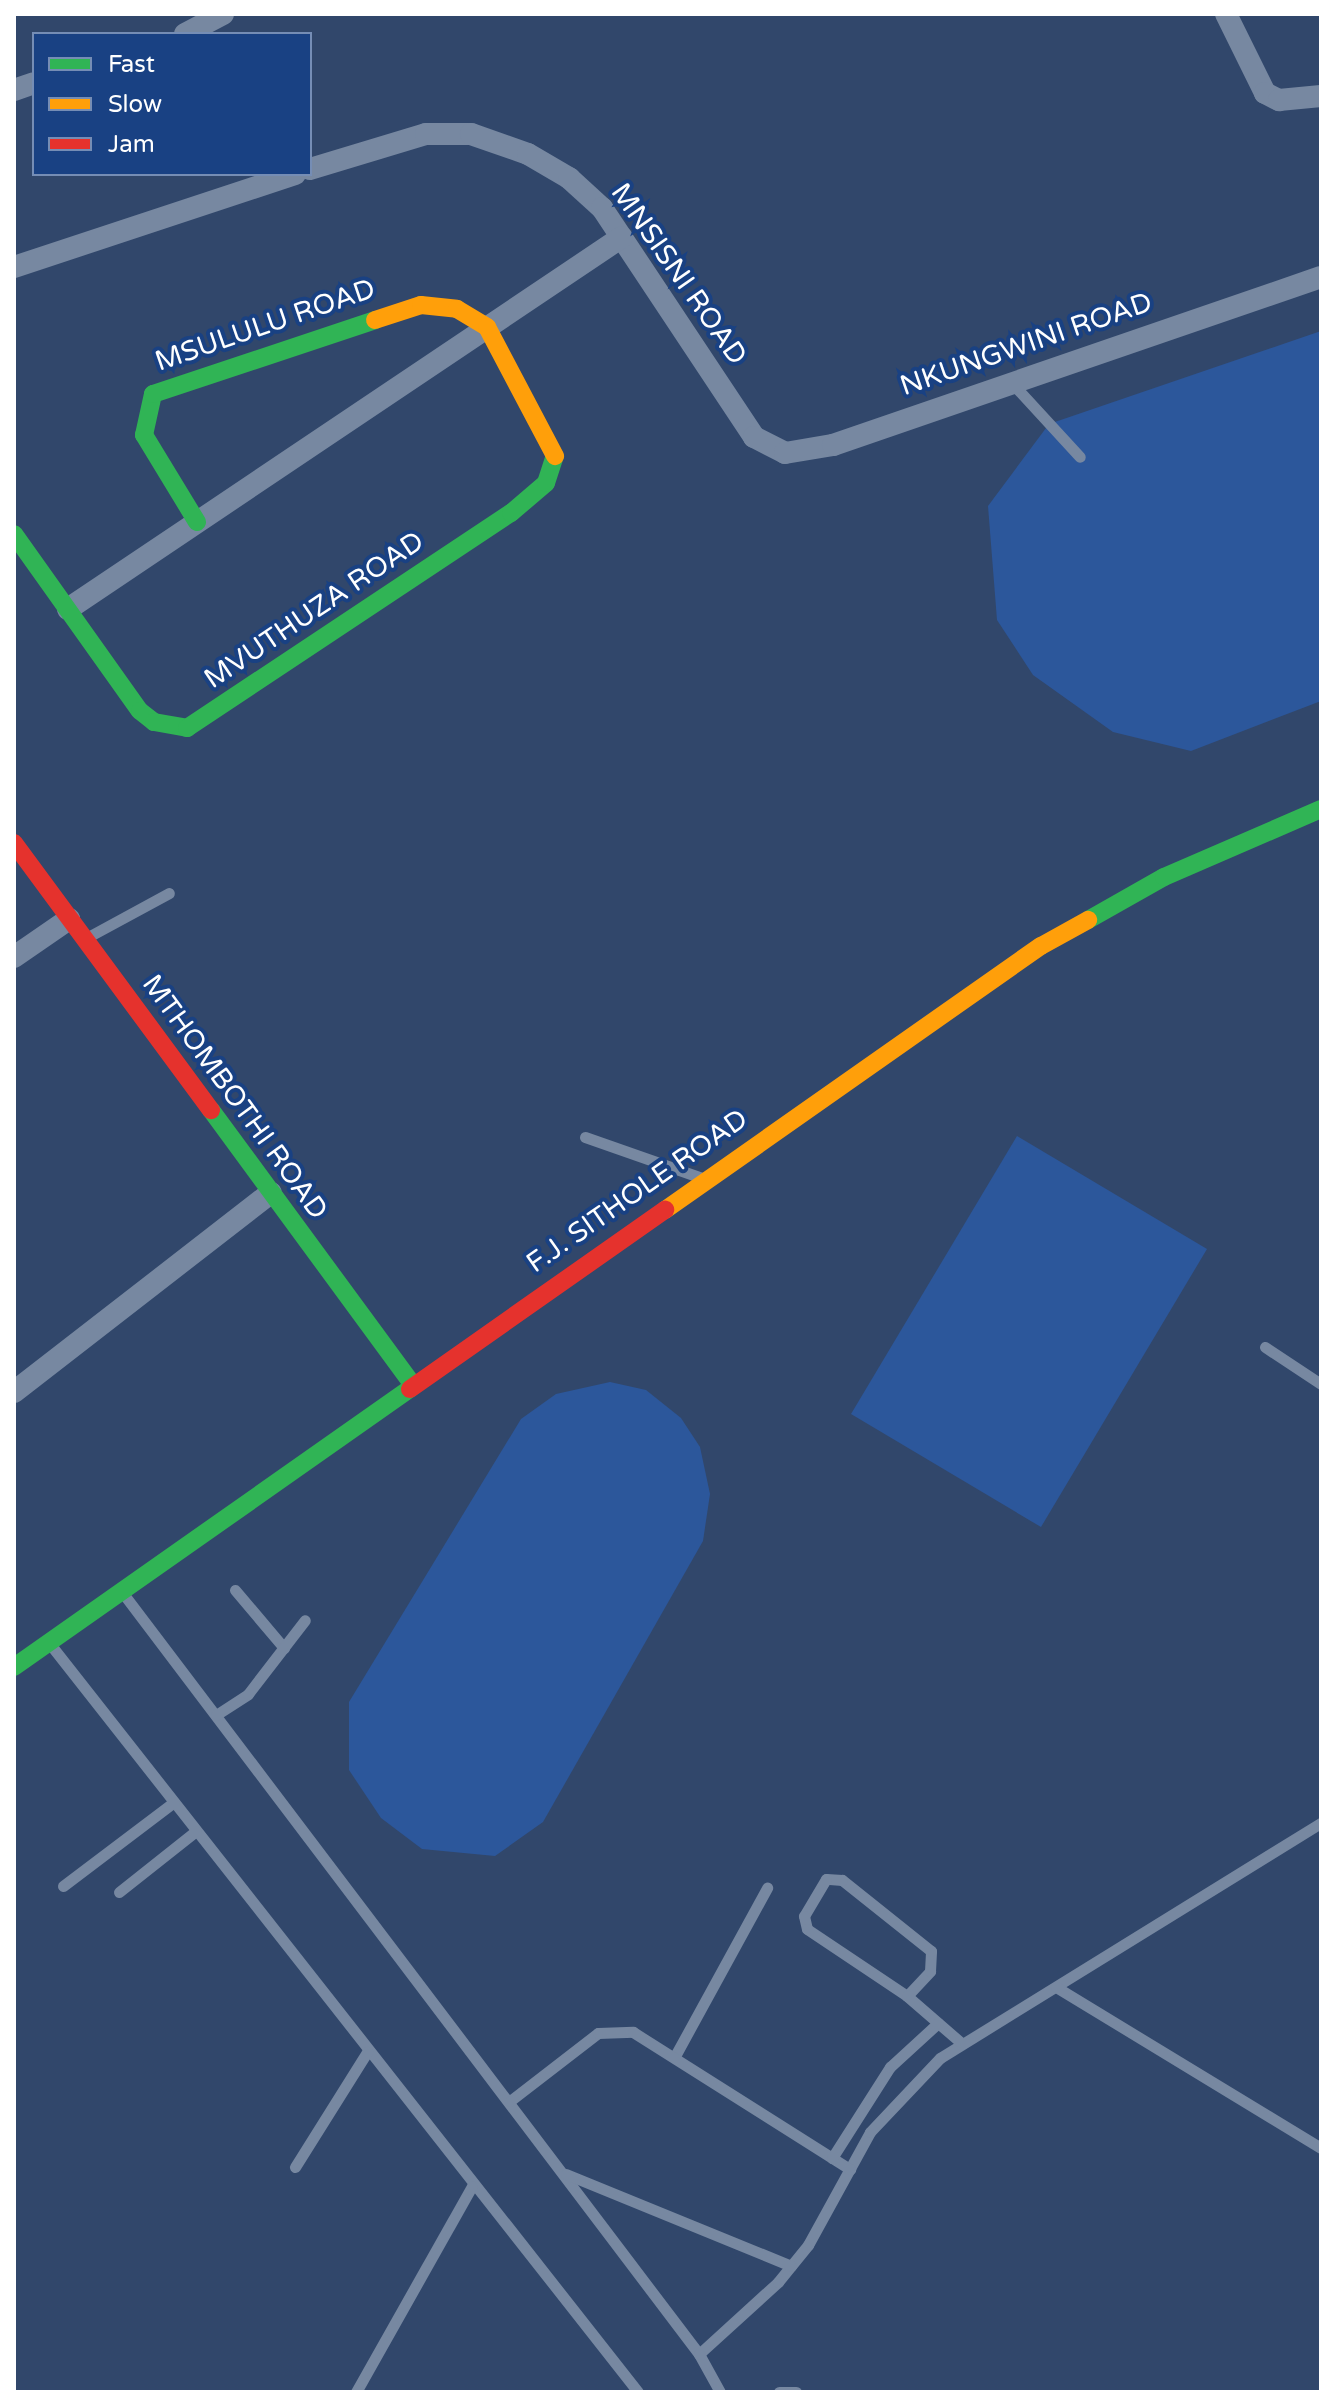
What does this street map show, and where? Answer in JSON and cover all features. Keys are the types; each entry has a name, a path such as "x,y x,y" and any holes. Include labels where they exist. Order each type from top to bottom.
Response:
{"street":[{"path":"189,32 223,14"},
{"path":"1226,14 1265,93 1279,100 1321,96"},
{"name":"MNSISNI ROAD","path":"312,168 426,134 471,134 528,154 569,178 622,237 754,437"},
{"path":"14,267 289,176"},
{"path":"68,609 622,237"},
{"name":"NKUNGWINI ROAD","path":"754,437 785,453 833,445 1009,381 1321,277"},
{"name":"MSULULU ROAD","path":"197,522 144,435 153,394 408,308 445,306 487,327"},
{"name":"MVUTHUZA ROAD","path":"14,534 140,711 154,722 187,728 498,521 546,483 556,459 487,327"},
{"name":"F.J. SITHOLE ROAD","path":"14,1667 703,1178 1106,906 1321,809"},
{"name":"MTHOMBOTHI ROAD","path":"14,843 413,1385"},
{"path":"14,957 69,919"},
{"path":"14,1392 271,1193"}],"lane":[{"path":"1009,381 1080,457"},
{"path":"84,939 169,893"},
{"path":"585,1137 703,1178"},
{"path":"1265,1347 1321,1384"},
{"path":"235,1590 284,1648"},
{"path":"122,1591 566,2174 699,2354 720,2392"},
{"path":"216,1715 248,1694 305,1620"},
{"path":"49,1642 472,2186 638,2392"},
{"path":"63,1886 174,1802"},
{"path":"699,2354 791,2266 870,2132 959,2041 1056,1987 1321,1823"},
{"path":"119,1892 196,1831"},
{"path":"907,1996 930,1971 931,1951 842,1880 826,1879 804,1916 807,1929 907,1996 959,2041"},
{"path":"675,2056 767,1888"},
{"path":"1056,1987 1321,2148"},
{"path":"832,2158 890,2067 938,2023"},
{"path":"510,2101 598,2033 633,2032 850,2169"},
{"path":"295,2167 367,2052"},
{"path":"566,2174 791,2266"},
{"path":"356,2392 472,2186"},
{"path":"779,2392 796,2392"}],"shaded area":[{"path":"1321,331 1321,701 1191,751 1113,732 1033,675 997,620 988,506 1049,424"},
{"path":"1017,1136 1207,1249 1041,1527 851,1414"},
{"path":"610,1382 646,1390 681,1418 700,1447 710,1494 703,1541 543,1822 495,1856 422,1849 381,1818 349,1770 349,1702 521,1419 556,1394"}],"traffic: fast":[{"path":"197,522 144,435 153,394 375,320"},
{"path":"14,534 140,711 154,722 187,728 511,513 546,483 555,456"},
{"path":"1088,920 1164,877 1321,809"},
{"path":"211,1110 413,1385"},
{"path":"14,1667 410,1389"}],"traffic: slow":[{"path":"375,320 421,305 457,309 487,327 555,456"},
{"path":"665,1210 1041,946 1088,920"}],"traffic: jam":[{"path":"14,843 211,1110"},
{"path":"410,1389 665,1210"}]}
